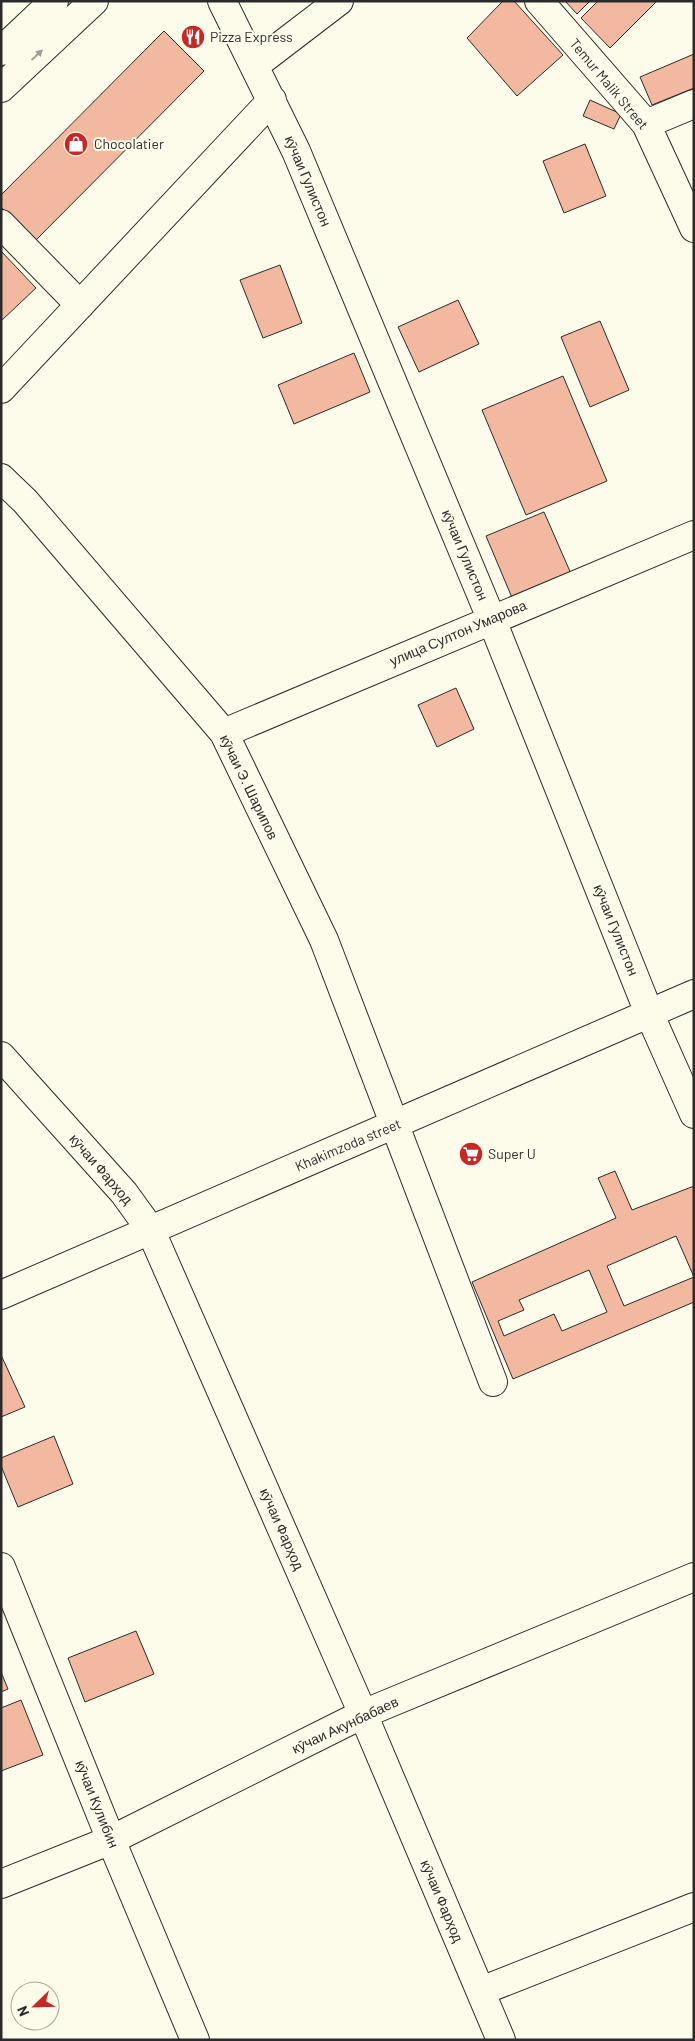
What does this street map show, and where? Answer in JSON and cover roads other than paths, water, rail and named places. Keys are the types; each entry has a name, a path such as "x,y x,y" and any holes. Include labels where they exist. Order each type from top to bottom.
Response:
{"main road":[{"path":"1,51 54,1"},
{"path":"1,88 94,1"},
{"name":"кӯчаи Гулистон","path":"222,1 300,160 491,618 649,1012 694,1114"},
{"path":"254,66 339,1"},
{"name":"Temur Malik Street","path":"539,1 646,124 694,228"},
{"path":"1,389 272,100"},
{"path":"646,124 694,104"},
{"path":"1,224 80,305"},
{"name":"кӯчаи Э. Шарипов","path":"1,478 25,501 224,733 324,940 396,1124 493,1382"},
{"name":"улица Султон Умарова","path":"224,733 491,618 694,535"},
{"name":"Khakimzoda street","path":"1,1295 694,994"},
{"name":"кӯчаи Фарҳод","path":"1,1056 124,1193 150,1230 363,1714 501,2040"},
{"name":"кӯчаи Кулибин","path":"1,1567 111,1840 195,2040"},
{"name":"кӯчаи Акунбабаев","path":"1,1884 111,1840 363,1714 694,1577"},
{"path":"480,1991 694,1907"}],"place":[{"name":"Pizza Express","path":"193,37"},
{"name":"Chocolatier","path":"76,144"},
{"name":"Super U","path":"471,1154"}]}
